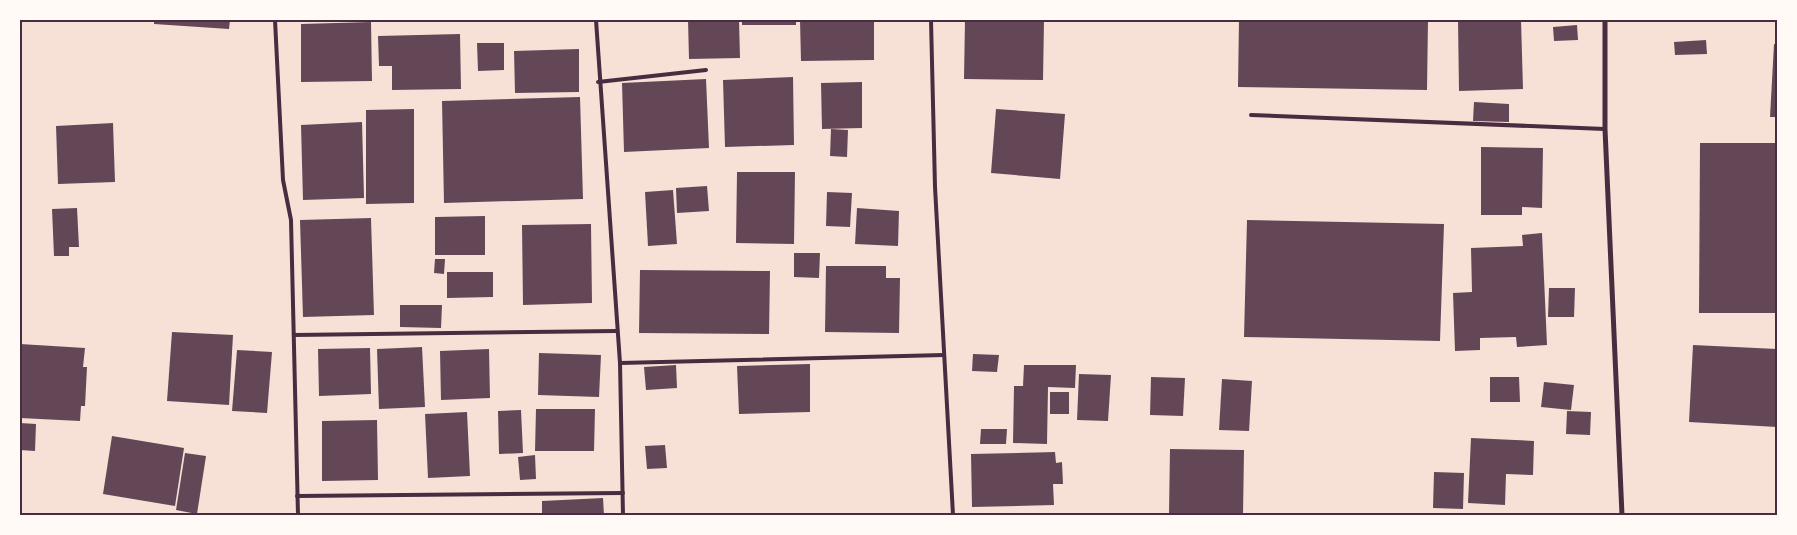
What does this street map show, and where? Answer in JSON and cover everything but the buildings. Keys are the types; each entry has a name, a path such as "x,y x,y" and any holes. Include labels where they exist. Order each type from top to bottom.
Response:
{"street":[{"path":"1605,20 1605,129 1622,515"}],"lane":[{"path":"275,20 283,180 291,220 298,515"},
{"path":"596,20 598,82 620,363 623,515"},
{"path":"932,20 935,187 953,515"},
{"path":"598,82 706,70"},
{"path":"1251,115 1605,129"},
{"path":"294,335 617,332"},
{"path":"620,363 944,354"},
{"path":"297,496 623,493"}]}
